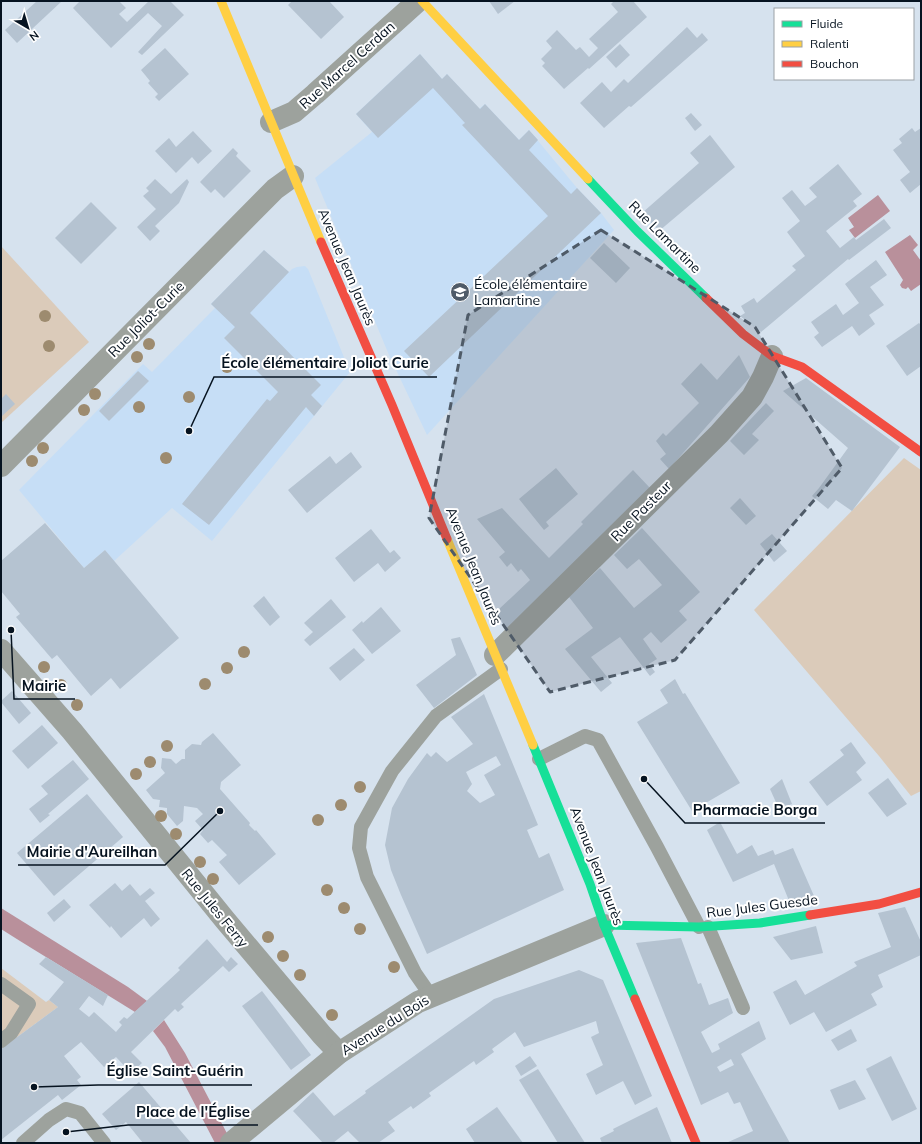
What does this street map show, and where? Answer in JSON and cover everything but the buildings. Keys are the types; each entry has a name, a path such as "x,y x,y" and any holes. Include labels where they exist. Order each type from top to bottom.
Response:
{"main road":[{"name":"Avenue Jean Jaurès","path":"221,1 293,176 392,405 590,884 604,925 696,1143"},
{"name":"Rue Lamartine","path":"422,1 638,232 742,334 772,356 802,367 921,452"},
{"name":"Rue Jules Guesde","path":"604,925 703,927 760,923 872,905 921,892"}],"street":[{"name":"Rue Marcel Cerdan","path":"271,122 294,112 418,1"},
{"name":"Rue Joliot-Curie","path":"1,466 275,189 293,176"},
{"name":"Rue Pasteur","path":"498,662 719,434 752,397 772,356"},
{"name":"Rue Jules Ferry","path":"1,650 72,731 225,920 322,1035 339,1052"},
{"name":"Avenue du Bois","path":"235,1140 339,1052 398,1014 430,996 604,925"}],"lane":[{"path":"430,996 415,973 367,877 359,848 361,827 392,771 436,716 498,662"},
{"path":"539,759 585,736 598,740 703,927 743,1008"},
{"path":"1,984 29,1004 11,1033 1,1041"},
{"path":"22,1143 49,1120 66,1109 80,1113 104,1143"}],"highlighted area":[{"path":"601,230 755,327 842,468 675,660 550,692 429,518 468,315"}],"shaded area":[{"name":"École élémentaire Lamartine","path":"420,54 442,79 447,74 479,109 485,104 519,140 529,130 614,230 427,435 389,355 315,178 372,132 356,114"},
{"path":"878,195 890,211 855,238 849,230 854,227 848,218"},
{"path":"910,235 918,245 913,250 921,261 921,284 911,291 908,287 906,289 902,288 900,285 903,280 885,252"},
{"path":"1,246 89,342 1,423"},
{"path":"264,250 289,272 297,267 305,266 308,269 350,372 212,541 172,508 114,561 105,550 84,568 19,490 143,364 152,372 215,308 211,304"},
{"path":"904,458 921,470 921,791 911,796 879,756 754,610"},
{"path":"1,908 128,987 147,1001 135,1012 1,929"},
{"path":"1,968 46,1002 49,1000 58,1007 1,1049"},
{"path":"164,1020 185,1053 232,1143 215,1143 165,1047 153,1031"}],"traffic: fast":[{"path":"588,179 637,231 706,298"},
{"path":"533,745 635,999"},
{"path":"604,925 699,927 760,923 810,915"}],"traffic: slow":[{"path":"221,1 321,242"},
{"path":"422,1 588,179"},
{"path":"447,539 533,745"}],"traffic: jam":[{"path":"321,242 392,405 447,539"},
{"path":"706,298 743,334 772,356 802,367 921,452"},
{"path":"810,915 879,904 921,892"},
{"path":"635,999 696,1143"}],"place":[{"name":"École élémentaire Lamartine","path":"460,292"},
{"name":"École élémentaire Joliot Curie","path":"189,431"},
{"name":"Mairie","path":"11,630"},
{"name":"Pharmacie Borga","path":"644,779"},
{"name":"Mairie d'Aureilhan","path":"220,811"},
{"name":"Église Saint-Guérin","path":"34,1087"},
{"name":"Place de l'Église","path":"66,1132"}]}
